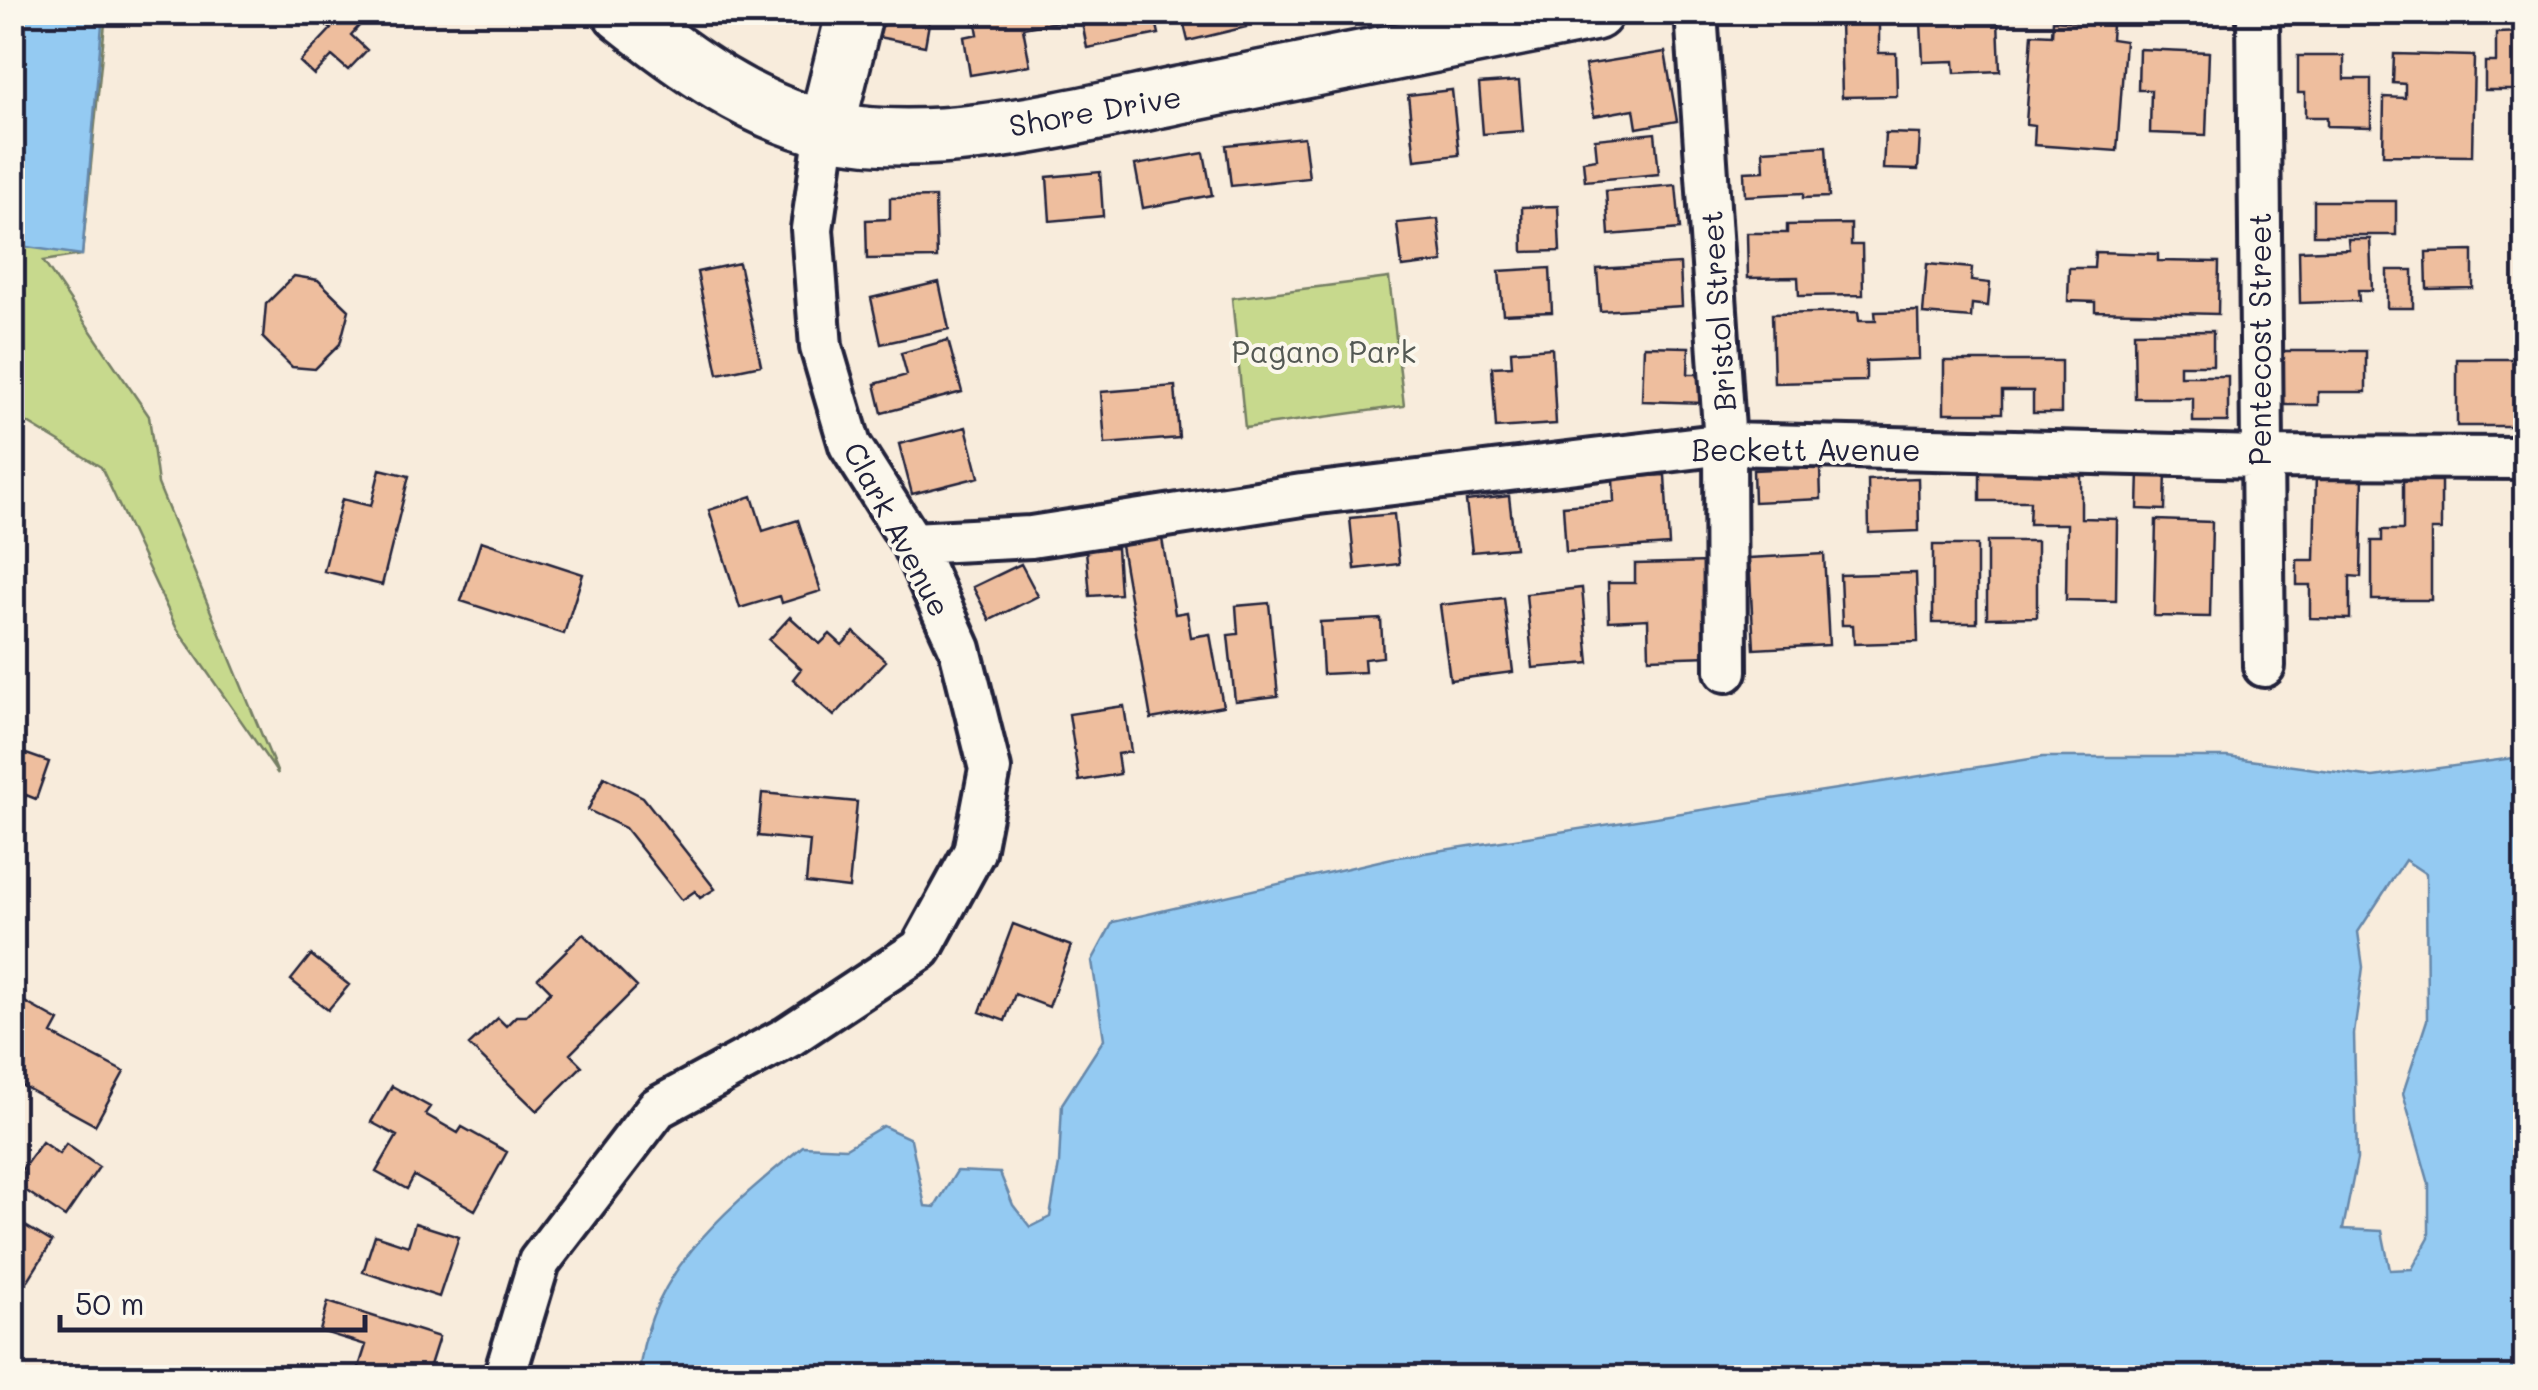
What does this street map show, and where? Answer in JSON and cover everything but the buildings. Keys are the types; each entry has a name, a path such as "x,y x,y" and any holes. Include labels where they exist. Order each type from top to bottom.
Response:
{"main road":[{"name":"Shore Drive","path":"621,12 706,74 784,115 826,129 900,136 988,130 1595,12"},
{"name":"Clark Avenue","path":"826,129 855,12"}],"street":[{"name":"Bristol Street","path":"1696,12 1725,444 1726,671"},
{"name":"Pentecost Street","path":"2258,12 2264,666"},
{"name":"Clark Avenue","path":"504,1378 539,1262 657,1108 788,1036 921,949 974,852 990,769 960,649 912,544 850,445 821,347 812,229 826,129"},
{"name":"Beckett Avenue","path":"912,544 1031,537 1302,495 1725,444 2260,457 2526,458"}],"green space":[{"path":"13,13 106,13 82,255 43,261 149,416 158,484 278,774 176,627 101,467 13,414"},
{"name":"Pagano Park","path":"1389,278 1404,406 1245,428 1232,298"}],"water":[{"path":"13,12 103,13 82,255 13,245"},
{"path":"2043,757 2227,757 2373,777 2513,758 2525,771 2525,1377 639,1377 645,1340 657,1305 674,1274 720,1219 803,1146 846,1148 883,1126 911,1139 925,1206 935,1207 957,1171 1000,1173 1013,1205 1030,1227 1050,1217 1059,1164 1062,1104 1104,1039 1092,961 1113,922 1392,858","holes":["2405,860 2426,874 2427,1020 2403,1093 2429,1184 2429,1238 2412,1269 2390,1270 2382,1231 2343,1229 2357,1159 2354,1034 2363,967 2358,932"]}]}
